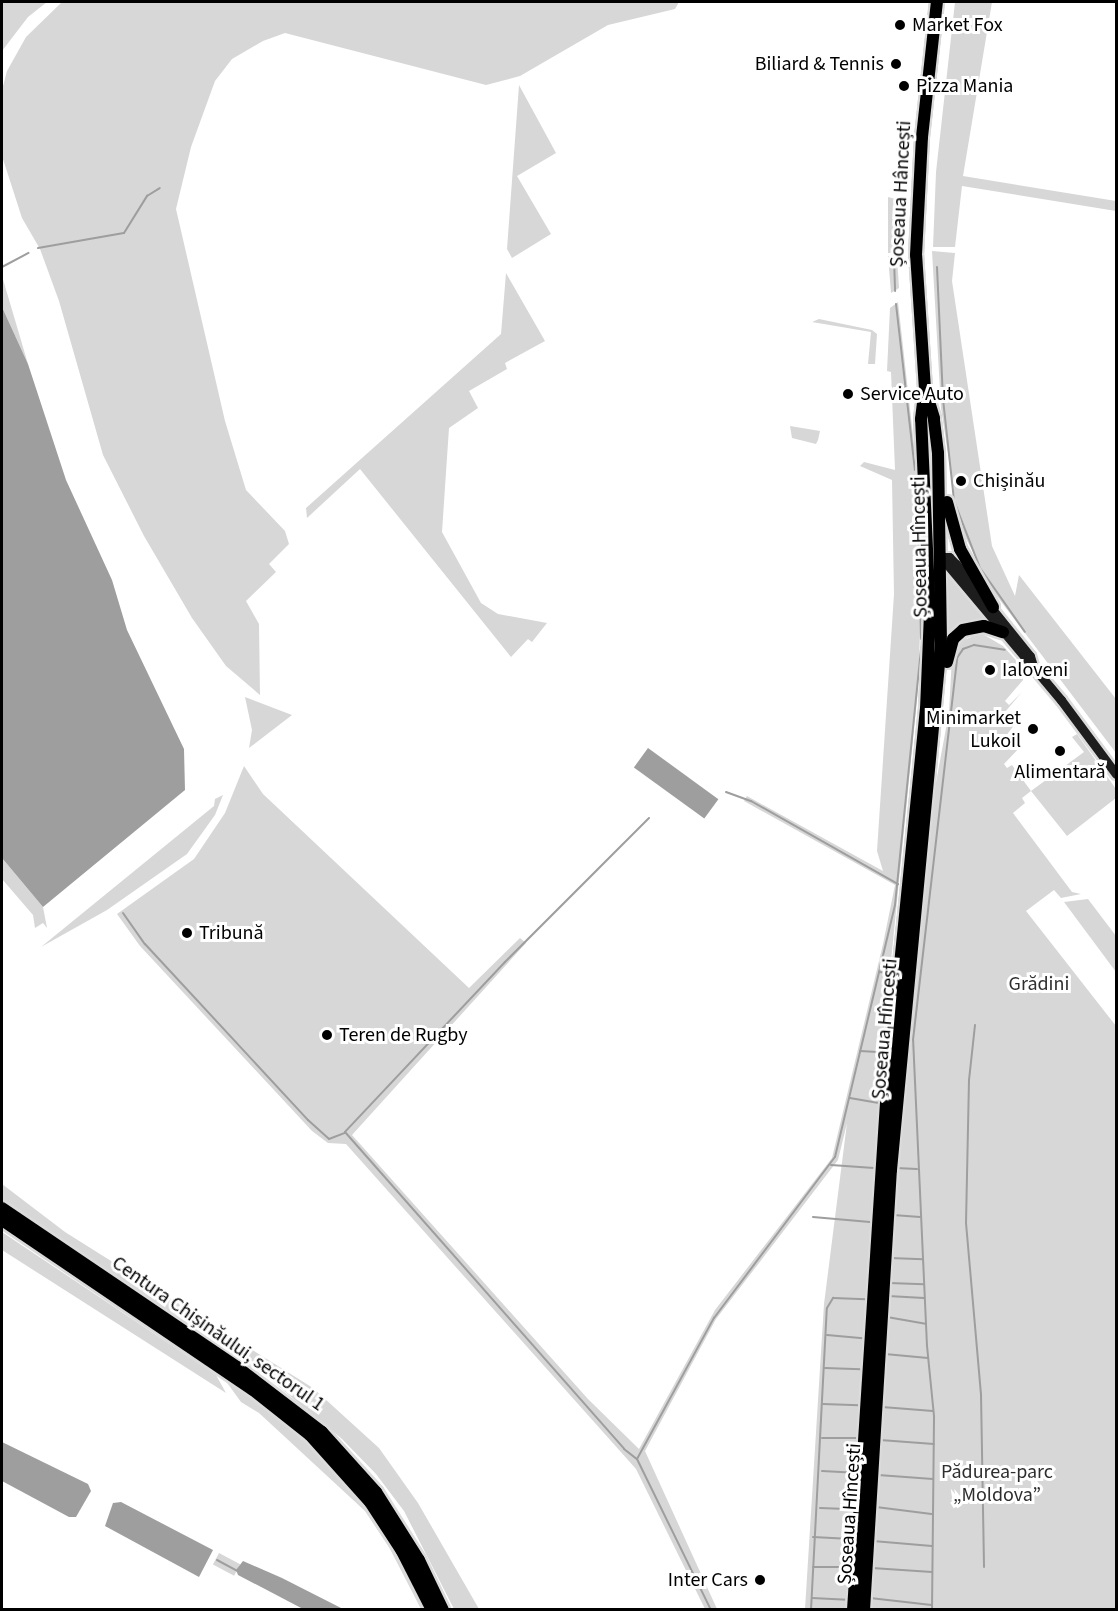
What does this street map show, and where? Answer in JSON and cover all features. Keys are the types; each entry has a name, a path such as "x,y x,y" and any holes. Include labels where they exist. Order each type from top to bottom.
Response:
{"highway":[{"name":"Șoseaua Hâncești","path":"937,2 917,228 925,389 938,453"},
{"name":"Șoseaua Hâncești","path":"924,468 921,419 925,389"},
{"name":"Șoseaua Hîncești","path":"864,1610 891,1170 941,643 938,453"},
{"path":"938,453 955,537 993,607"},
{"path":"924,454 934,543 940,558"},
{"name":"Șoseaua Hîncești","path":"853,1610 886,1102 926,709 929,573 924,468"},
{"path":"929,573 940,558"},
{"path":"926,709 935,564 940,558"},
{"path":"922,853 934,782 949,648 958,633 971,627 1003,632"},
{"name":"Centura Chișinăului, sectorul 1","path":"2,1208 237,1367 322,1432 376,1492 414,1553 442,1610"},
{"name":"Centura Chișinăului, sectorul 1","path":"2,1220 252,1389 310,1435 376,1510 432,1610"}],"main road":[{"path":"940,558 953,560 993,607 1034,666 1116,774"},
{"path":"940,558 1034,666"}],"green space":[{"path":"2,2 47,2 28,17 2,51"},
{"path":"62,2 679,2 675,9 608,25 520,76 486,85 285,33 263,41 232,59 215,81 191,147 176,209 225,421 246,490 285,531 289,544 269,564 276,572 246,601 259,624 260,695 226,666 192,618 144,536 103,455 59,301 40,249 22,218 2,156 2,90 7,71 26,37"},
{"path":"955,2 992,2 963,176 1116,201 1116,211 962,186 955,247 933,247 936,172"},
{"path":"519,85 556,153 517,176 551,234 512,258 507,249"},
{"path":"888,197 899,200 897,253 888,253"},
{"path":"932,251 955,253 952,281 992,546 1015,596 1019,575 1116,699 1116,753 993,591 959,525 941,408"},
{"path":"888,256 897,257 899,288 891,293"},
{"path":"506,273 545,341 505,363 507,369 469,391 478,408 449,428 442,532 481,603 498,614 547,623 532,642 528,639 511,657 360,469 307,518 306,508 501,334"},
{"path":"2,276 28,364 2,307"},
{"path":"898,302 917,471 922,576 918,689 882,1052 846,1609 805,1609 824,1304 847,1123 838,1160 716,1319 645,1451 717,1609 705,1609 636,1469 346,1144 328,1143 312,1131 140,946 117,914 194,859 225,813 244,766 263,794 469,988 520,938 526,943 352,1135 588,1399 639,1449 715,1310 832,1158 883,944 895,885 744,801 747,796 883,871 877,851 894,594 892,480 860,466 864,462 895,470 891,372 887,371 890,308"},
{"path":"819,319 872,330 877,334 875,364 868,364 871,332 812,322"},
{"path":"790,426 820,431 816,444 792,438"},
{"path":"948,571 993,624 964,624 948,637"},
{"name":"Pădurea-parc „Moldova”","path":"981,633 1003,646 1023,668 1023,680 1005,701 1009,705 1022,692 1005,712 1015,724 999,745 1002,748 1013,736 1020,747 1004,764 1007,768 1012,765 1031,791 1022,798 1025,803 1013,813 1072,892 1081,894 1061,898 1054,890 1026,911 1116,1026 1116,1609 869,1610 898,1124 930,815 949,712 952,656 959,642"},
{"path":"245,697 292,715 249,748 252,730"},
{"path":"1077,734 1116,789 1116,798 1067,836 1031,791 1084,752 1072,737"},
{"path":"223,795 215,815 187,854 107,910 41,947 214,806 215,799"},
{"path":"2,858 43,907 47,928 43,923 35,928 33,915 2,879"},
{"path":"1088,899 1116,936 1116,972 1064,902"},
{"path":"2,1184 65,1232 313,1388 379,1448 418,1503 479,1609 454,1609 404,1511 376,1474 342,1439 266,1376 10,1208 2,1201"},
{"path":"2,1232 216,1375 226,1393 2,1250"},
{"path":"225,1380 282,1420 337,1471 379,1525 425,1609 421,1609 389,1547 365,1511 259,1413 241,1402"},
{"path":"219,1553 240,1564 234,1576 213,1564"}],"shaded area":[{"path":"2,307 28,364 66,480 112,580 127,630 184,749 185,790 43,907 2,858"},
{"path":"648,748 718,799 704,819 634,767"},
{"path":"2,1442 88,1484 91,1491 76,1517 69,1517 2,1481"},
{"path":"121,1502 213,1550 199,1577 105,1526 113,1503"},
{"path":"243,1561 343,1609 303,1609 238,1575 236,1570"}],"waterway":[{"path":"38,248 124,233 147,196 160,188"},
{"path":"2,267 28,253"},
{"path":"894,259 895,291"},
{"path":"937,267 943,399 954,501 980,568 1025,632"},
{"path":"896,304 915,470"},
{"path":"915,476 919,529"},
{"path":"919,536 921,639"},
{"path":"932,1610 934,1416 927,1346 913,1040 957,658 963,649 974,645 1005,650"},
{"path":"637,1459 714,1318 835,1157 895,905 921,647"},
{"path":"726,792 751,801 898,884"},
{"path":"649,818 505,962 345,1132 624,1449 637,1459 711,1610"},
{"path":"123,913 145,944 308,1120 329,1139 345,1133"},
{"path":"879,972 888,973"},
{"path":"975,1025 969,1080 966,1223 981,1394 984,1567"},
{"path":"860,1051 882,1052"},
{"path":"850,1098 879,1103"},
{"path":"831,1165 874,1168"},
{"path":"896,1168 917,1169"},
{"path":"893,1215 920,1217"},
{"path":"813,1217 870,1222"},
{"path":"890,1258 923,1259"},
{"path":"889,1283 924,1284"},
{"path":"888,1296 924,1298"},
{"path":"811,1610 827,1308 833,1298 866,1299"},
{"path":"887,1317 925,1324"},
{"path":"827,1335 863,1338"},
{"path":"885,1354 928,1358"},
{"path":"825,1368 861,1369"},
{"path":"823,1404 859,1405"},
{"path":"882,1407 933,1411"},
{"path":"822,1438 857,1438"},
{"path":"880,1440 934,1444"},
{"path":"822,1471 855,1473"},
{"path":"878,1475 933,1479"},
{"path":"876,1507 932,1514"},
{"path":"820,1508 853,1509"},
{"path":"813,1537 851,1539"},
{"path":"873,1541 932,1546"},
{"path":"217,1560 238,1571"},
{"path":"813,1567 849,1567"},
{"path":"872,1568 932,1572"},
{"path":"812,1598 847,1600"},
{"path":"870,1598 932,1605"}],"place":[{"name":"Market Fox","path":"900,25"},
{"name":"Biliard & Tennis","path":"896,64"},
{"name":"Pizza Mania","path":"904,86"},
{"name":"Service Auto","path":"848,394"},
{"name":"Chișinău","path":"961,481"},
{"name":"Ialoveni","path":"990,670"},
{"name":"Minimarket Lukoil","path":"1033,729"},
{"name":"Alimentară","path":"1060,751"},
{"name":"Tribună","path":"187,933"},
{"name":"Teren de Rugby","path":"327,1035"},
{"name":"Inter Cars","path":"760,1580"}],"park label":[{"name":"Grădini","path":"1039,984"}]}
